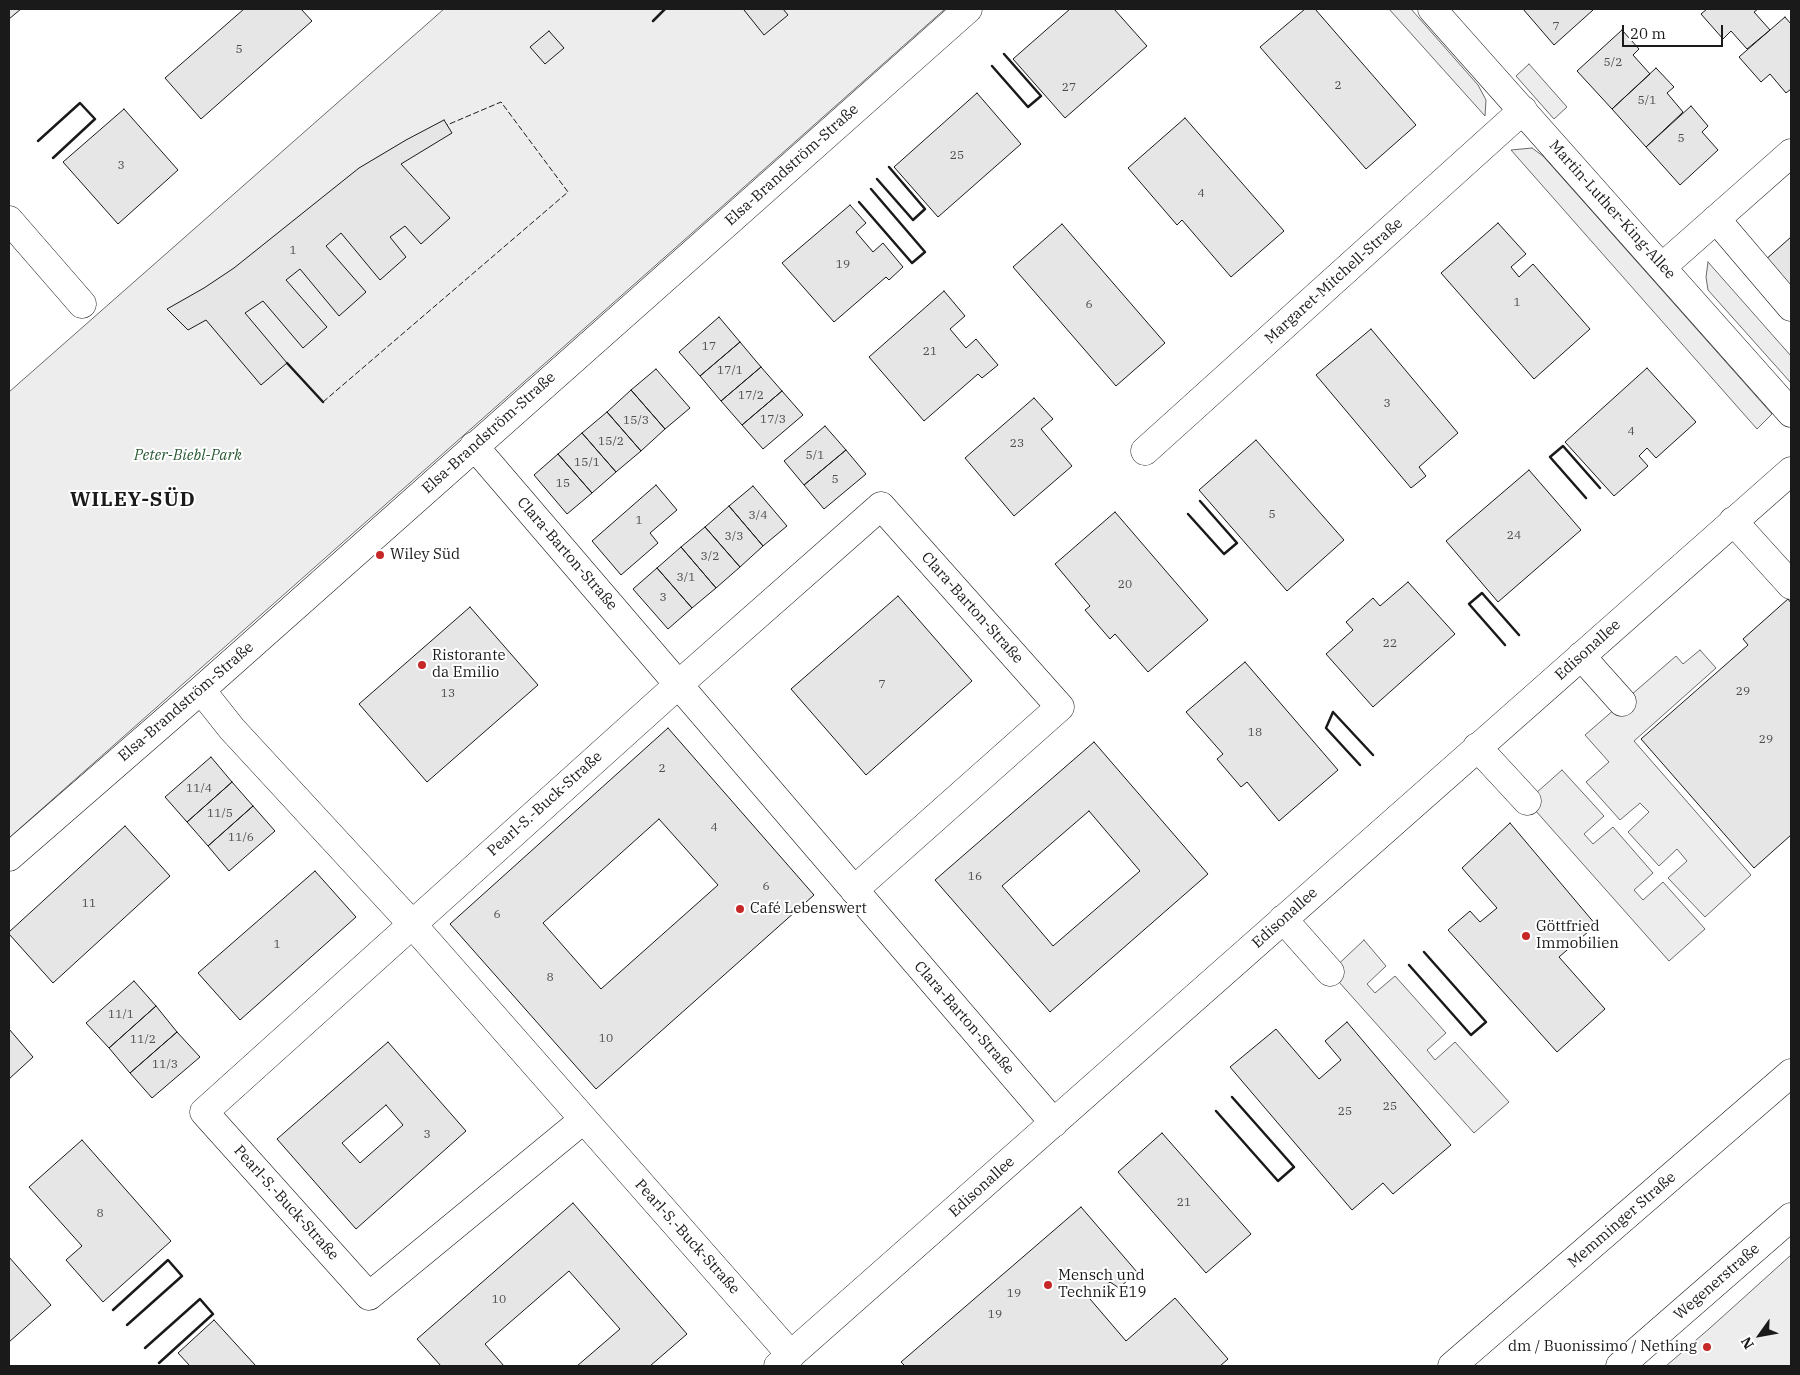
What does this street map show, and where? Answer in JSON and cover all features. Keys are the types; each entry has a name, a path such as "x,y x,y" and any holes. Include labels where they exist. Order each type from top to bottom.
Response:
{"street":[{"name":"Elsa-Brandström-Straße","path":"9,857 968,9"},
{"name":"Martin-Luther-King-Allee","path":"1432,9 1791,413"},
{"name":"Margaret-Mitchell-Straße","path":"1144,451 1523,110"},
{"path":"1662,267 1791,153"},
{"path":"1716,219 1791,307"},
{"path":"9,220 82,304"},
{"name":"Clara-Barton-Straße","path":"474,446 1054,1123"},
{"name":"Edisonallee","path":"785,1360 1791,471"},
{"name":"Clara-Barton-Straße","path":"678,685 881,506 1060,707 854,890"},
{"path":"1733,521 1791,586"},
{"path":"1580,656 1622,702"},
{"name":"Pearl-S.-Buck-Straße","path":"583,1120 369,1296 204,1112 678,685"},
{"name":"Pearl-S.-Buck-Straße","path":"200,690 232,728 412,924 583,1120 785,1360"},
{"path":"1477,747 1527,801"},
{"path":"1283,919 1330,972"},
{"name":"Memminger Straße","path":"1452,1366 1791,1073"},
{"name":"Wegenerstraße","path":"1620,1366 1791,1217"}],"shaded area":[{"name":"Peter-Biebl-Park","path":"444,9 945,9 9,838 9,392"},
{"path":"1389,9 1411,9 1478,85 1486,100 1485,116"},
{"path":"1529,64 1567,107 1554,119 1516,76"},
{"path":"1532,148 1543,156 1772,414 1757,429 1511,150"},
{"path":"1708,262 1791,356 1791,383 1708,290 1706,277"},
{"path":"1700,650 1716,668 1634,741 1751,875 1705,917 1668,878 1687,861 1677,849 1659,866 1628,832 1649,812 1640,803 1620,820 1586,782 1609,762 1585,735 1676,656 1683,664"},
{"path":"1562,770 1604,816 1584,834 1593,844 1613,827 1653,873 1634,890 1643,900 1663,882 1705,929 1669,961 1527,801"},
{"path":"1364,940 1386,966 1367,984 1375,993 1395,976 1446,1033 1427,1050 1435,1060 1455,1042 1509,1102 1474,1133 1330,972"},
{"path":"1791,1255 1791,1366 1666,1366 1710,1328"}],"building":[{"path":"9,9 21,9 9,19"},
{"path":"244,9 301,9 312,21 201,119 165,78"},
{"path":"745,9 783,9 788,15 764,35"},
{"path":"1070,9 1114,9 1147,46 1065,118 1013,59"},
{"path":"1305,9 1315,9 1416,125 1366,169 1260,47"},
{"path":"1523,9 1592,9 1593,10 1554,45"},
{"path":"1707,9 1758,9 1754,12 1770,30 1747,49 1731,31 1723,39 1701,14"},
{"path":"1785,17 1791,24 1791,89 1786,93 1770,74 1761,82 1739,57"},
{"path":"1622,30 1639,49 1633,55 1650,74 1612,109 1577,71"},
{"path":"549,31 564,48 545,64 530,47"},
{"path":"1656,68 1674,87 1667,93 1683,112 1646,147 1612,109"},
{"path":"977,93 1021,144 938,217 894,167"},
{"path":"1691,106 1708,126 1702,132 1718,150 1680,185 1646,147"},
{"path":"124,109 178,170 118,224 63,162"},
{"path":"1185,118 1284,231 1231,277 1182,220 1177,225 1128,168"},
{"path":"444,120 452,133 401,164 450,218 421,244 405,226 390,237 406,257 380,280 341,233 326,246 366,292 339,316 300,269 286,280 327,327 303,348 263,301 245,313 287,363 261,385 206,320 188,330 167,309 234,268 359,168"},
{"path":"850,205 866,223 856,232 873,252 883,243 903,267 889,280 886,277 834,322 782,263"},
{"path":"1498,223 1526,254 1511,267 1519,277 1533,264 1590,329 1534,379 1441,273"},
{"path":"1062,224 1165,343 1116,386 1013,267"},
{"path":"1791,237 1791,291 1764,261"},
{"path":"944,291 965,316 950,329 966,348 976,339 998,365 982,378 978,374 924,421 869,357"},
{"path":"719,317 740,342 700,376 679,352"},
{"path":"1371,329 1458,433 1419,467 1426,476 1411,488 1316,375"},
{"path":"740,342 761,367 721,401 700,376"},
{"path":"761,367 782,391 742,425 721,401"},
{"path":"1647,368 1696,422 1656,458 1647,448 1639,456 1648,466 1614,496 1565,442"},
{"path":"656,369 690,408 665,429 631,390"},
{"path":"631,390 665,429 641,451 607,412"},
{"path":"782,391 803,415 763,449 742,425"},
{"path":"1034,398 1053,419 1041,429 1072,466 1014,516 965,458"},
{"path":"607,412 641,451 616,472 582,433"},
{"path":"825,426 846,450 804,485 784,461"},
{"path":"582,433 616,472 592,493 558,454"},
{"path":"1256,440 1344,540 1287,591 1199,490"},
{"path":"846,450 866,474 824,509 804,485"},
{"path":"558,454 592,493 567,514 534,475"},
{"path":"1529,470 1581,530 1498,602 1446,541"},
{"path":"656,485 677,510 650,533 658,543 621,575 592,541"},
{"path":"753,486 787,526 763,546 729,506"},
{"path":"729,506 763,546 740,567 705,527"},
{"path":"1115,512 1208,620 1148,672 1115,634 1110,639 1085,610 1090,606 1055,564"},
{"path":"705,527 740,567 716,588 681,547"},
{"path":"681,547 716,588 692,608 657,568"},
{"path":"657,568 692,608 668,629 633,589"},
{"path":"1408,582 1455,634 1373,707 1326,654 1353,630 1346,622 1373,598 1380,606"},
{"path":"898,596 972,681 866,775 791,689"},
{"path":"1788,599 1791,603 1791,835 1754,868 1641,739 1748,645 1743,639"},
{"path":"470,607 538,685 427,782 359,704"},
{"path":"1245,662 1338,770 1279,821 1247,782 1241,787 1217,759 1223,754 1186,712"},
{"path":"668,728 814,895 596,1089 450,924","holes":["659,819 718,885 601,989 543,923"]},
{"path":"1094,742 1208,874 1050,1012 935,880","holes":["1089,811 1140,871 1053,946 1002,886"]},
{"path":"211,757 232,782 187,822 165,797"},
{"path":"232,782 253,806 208,846 187,822"},
{"path":"253,806 275,831 229,871 208,846"},
{"path":"1510,823 1596,925 1559,957 1605,1009 1557,1052 1448,930 1470,911 1480,922 1497,908 1462,868"},
{"path":"125,826 170,876 53,983 9,932"},
{"path":"315,871 356,917 240,1020 198,973"},
{"path":"134,981 156,1006 109,1048 86,1023"},
{"path":"156,1006 177,1032 130,1073 109,1048"},
{"path":"1347,1022 1451,1145 1393,1194 1383,1183 1352,1210 1230,1067 1276,1029 1319,1079 1341,1060 1325,1041"},
{"path":"9,1029 33,1057 9,1079"},
{"path":"177,1032 200,1057 152,1098 130,1073"},
{"path":"388,1042 466,1131 356,1229 277,1139","holes":["386,1105 403,1125 360,1163 342,1143"]},
{"path":"1162,1133 1251,1234 1206,1273 1118,1172"},
{"path":"82,1140 171,1241 103,1302 66,1260 82,1246 29,1187"},
{"path":"573,1203 687,1334 650,1366 577,1366 620,1329 569,1271 485,1344 504,1366 441,1366 417,1339"},
{"name":"Mensch und Technik E19","path":"1081,1207 1137,1272 1119,1288 1110,1282 1090,1299 1126,1341 1175,1298 1228,1359 1220,1366 905,1366 901,1362"},
{"path":"9,1257 51,1305 9,1342"},
{"path":"214,1320 256,1366 190,1366 178,1353"}],"fence":[{"path":"323,402 568,192 501,102 447,125"}],"wall":[{"path":"653,21 665,9"},
{"path":"992,66 1028,107 1041,96 1004,54"},
{"path":"38,141 80,103 95,119 53,158"},
{"path":"877,179 913,220 925,209 889,167"},
{"path":"859,202 912,263 925,252 871,189"},
{"path":"287,363 323,402"},
{"path":"1586,498 1550,457 1563,446 1600,488"},
{"path":"1188,514 1224,554 1237,543 1200,501"},
{"path":"1505,645 1469,604 1482,593 1519,635"},
{"path":"1360,765 1326,728 1333,712 1373,755"},
{"path":"1409,965 1471,1035 1486,1022 1424,952"},
{"path":"1216,1111 1278,1181 1294,1167 1232,1097"},
{"path":"113,1310 168,1260 182,1276 127,1325"},
{"path":"145,1348 200,1299 213,1314 159,1363"}],"place":[{"name":"Wiley Süd","path":"380,555"},
{"name":"Ristorante da Emilio","path":"422,665"},
{"name":"Café Lebenswert","path":"740,909"},
{"name":"Göttfried Immobilien","path":"1526,936"},
{"name":"Mensch und Technik E19","path":"1048,1285"},
{"name":"dm / Buonissimo / Nething","path":"1707,1347"}],"district":[{"name":"WILEY-SÜD","path":"133,500"}]}
